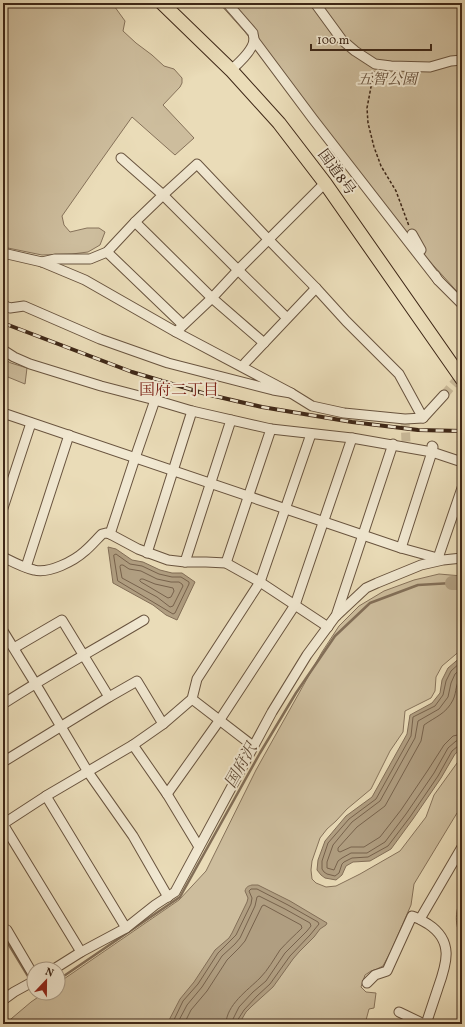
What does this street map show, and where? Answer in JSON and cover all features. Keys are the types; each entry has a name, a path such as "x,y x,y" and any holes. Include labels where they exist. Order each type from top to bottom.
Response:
{"highway":[{"name":"国道8号","path":"162,3 231,70 279,123 325,183 462,380"}],"street":[{"path":"227,3 253,33 254,40 313,119 438,280 462,304"},
{"path":"315,3 342,40 355,52 375,64 430,67 451,61 462,60"},
{"path":"231,70 246,56 254,40"},
{"path":"121,158 163,195 287,318"},
{"path":"42,262 55,258 90,259 107,252 135,222 197,164 268,240 399,374 423,418"},
{"path":"180,328 212,298 325,183"},
{"path":"135,222 212,298 264,343"},
{"path":"412,234 438,280"},
{"path":"107,252 180,328"},
{"path":"3,253 42,262 85,280 180,328 312,406 344,413 405,419 423,418 444,395"},
{"path":"245,363 316,288"},
{"path":"3,305 10,308 24,306 100,339 168,363 273,390 291,393"},
{"path":"3,350 30,364 101,386 192,411 271,429 393,444 432,452 462,462"},
{"path":"110,534 154,400"},
{"path":"147,553 172,470 192,411"},
{"path":"3,413 362,535 440,559"},
{"path":"185,562 232,420"},
{"path":"3,508 31,423"},
{"path":"226,563 271,429"},
{"path":"81,952 3,824 46,796 133,745 163,724 192,699 197,679 260,582 311,434"},
{"path":"26,567 69,435"},
{"path":"167,794 220,721 295,605 352,438"},
{"path":"401,548 433,447 430,445 406,442"},
{"path":"336,617 393,444"},
{"path":"440,559 462,488"},
{"path":"3,557 35,571 53,569 84,553 102,534 106,533 147,553 168,560 226,563 260,582 328,626"},
{"path":"66,961 126,928 155,905 175,892 253,746 294,675 328,626 336,617 366,588 421,565 440,559 462,558"},
{"path":"9,645 62,620 109,697"},
{"path":"3,704 35,683 144,620"},
{"path":"3,632 9,645 35,683 88,772 133,836 168,897"},
{"path":"3,762 109,697 137,682 163,724"},
{"path":"192,699 253,746"},
{"path":"133,745 167,794 199,847"},
{"path":"46,796 126,928"},
{"path":"420,919 462,847"},
{"path":"367,983 375,975 387,970 412,916 420,919 439,933 446,946 445,967 425,1024 399,1012"},
{"path":"4,929 26,963"},
{"path":"3,1000 26,985"}],"path":[{"path":"375,64 367,108 368,123 374,147 381,166 396,190 412,234"}],"green space":[{"path":"3,3 112,3 125,21 123,31 164,66 174,69 182,78 180,87 163,105 194,138 175,155 132,117 62,216 64,225 70,232 87,228 99,228 105,232 100,245 88,252 42,255 3,247"},
{"name":"五智公園","path":"219,3 462,3 462,297 397,225 361,182 245,32"},
{"path":"3,359 27,368 25,384 3,375"},
{"path":"439,574 462,576 462,649 442,666 436,677 435,691 431,698 405,711 403,732 390,751 371,789 347,809 320,838 312,861 312,879 316,883 326,887 336,886 400,851 426,817 434,795 462,757 462,815 457,813 414,884 411,905 383,966 365,975 361,987 366,992 376,993 374,1008 369,1009 365,1024 5,1024 32,1001 66,1001 66,978 179,900 206,871 256,770 322,652 339,626 359,606 384,591 414,580"},
{"path":"462,896 462,939 459,934 456,918"}],"water":[{"path":"108,547 116,549 132,560 143,562 160,570 172,573 182,573 195,582 177,620 113,583"},
{"path":"462,656 462,748 455,754 441,778 391,849 370,861 353,862 346,866 342,875 336,880 325,878 317,870 318,860 325,841 346,816 372,797 407,734 410,715 432,703 440,693 442,680 448,668"},
{"path":"258,885 290,901 327,923 326,925 320,929 293,959 273,987 246,1012 239,1024 167,1024 180,999 194,982 215,950 229,938 247,902 248,898 245,890 247,887"}],"waterway":[{"name":"国府沢","path":"66,975 180,897 260,753 296,693 335,636 370,603 418,585 452,583"},
{"path":"452,583 462,583"},
{"name":"国府沢","path":"3,935 26,973"}],"tunnel":[{"path":"444,395 462,374"},
{"path":"405,419 406,442"}],"railway":[{"path":"3,323 132,372 206,394 262,407 352,422 418,430 462,431"}],"district":[{"name":"国府二丁目","path":"179,389"}]}
